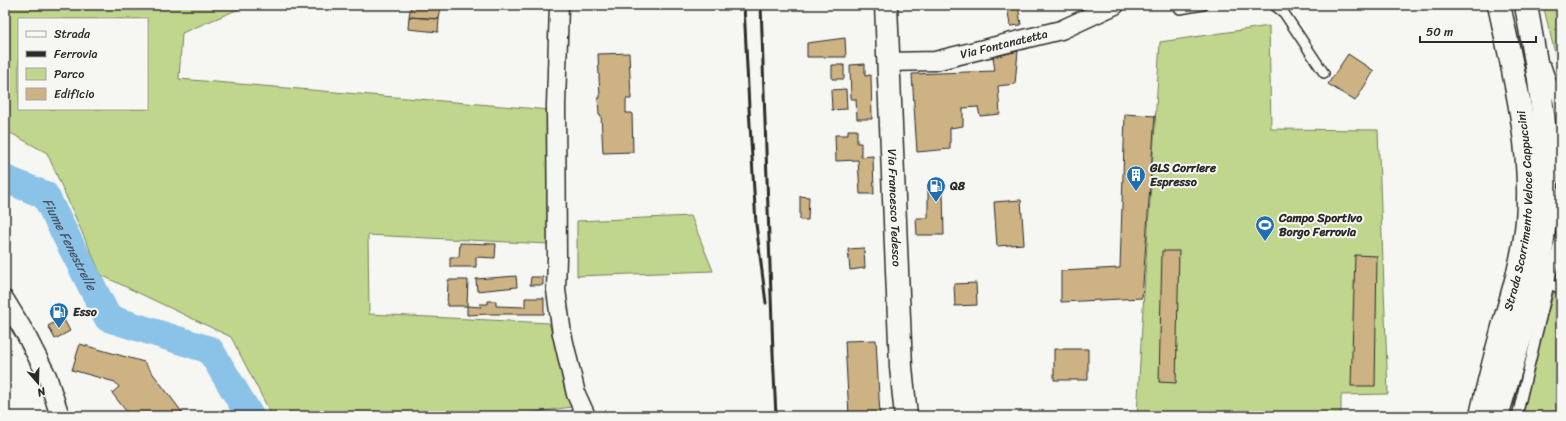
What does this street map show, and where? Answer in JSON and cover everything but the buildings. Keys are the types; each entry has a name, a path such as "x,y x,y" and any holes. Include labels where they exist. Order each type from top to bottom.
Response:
{"main road":[{"name":"Via Francesco Tedesco","path":"886,5 901,367 906,414"},
{"name":"Strada Scorrimento Veloce Cappuccini","path":"1481,416 1490,376 1522,256 1527,222 1528,194 1526,163 1517,90 1499,5"},
{"name":"Strada Scorrimento Veloce Cappuccini","path":"1497,416 1534,288 1542,247 1546,211 1548,159 1539,78 1527,6"}],"street":[{"path":"559,5 556,105 556,290 565,349 576,394 586,416"},
{"name":"Via Fontanatetta","path":"888,62 935,61 1061,30 1115,5"},
{"path":"5,300 26,332 47,376 60,416"}],"lane":[{"path":"1175,5 1180,9 1203,5"},
{"path":"1274,5 1284,13 1324,73"},
{"path":"1527,6 1558,101 1561,123"},
{"path":"1517,416 1561,235"},
{"path":"1550,284 1561,289"}],"green space":[{"path":"5,5 236,5 239,9 182,33 179,79 550,110 548,244 368,235 369,314 549,323 572,407 508,416 272,416 231,337 101,275 47,153 5,130"},
{"path":"1543,5 1561,5 1561,77"},
{"name":"Campo Sportivo Borgo Ferrovia","path":"1269,26 1271,129 1378,130 1388,394 1341,395 1341,416 1137,416 1160,42"},
{"path":"691,216 713,271 577,276 577,221"},
{"path":"1561,270 1561,416 1516,416 1560,273"}],"waterway":[{"name":"Fiume Fenestrelle","path":"5,179 45,195 108,318 210,350 250,416"}],"railway":[{"path":"744,5 756,224 766,303"},
{"path":"761,5 776,416"}],"place":[{"name":"GLS Corriere Espresso","path":"1136,192"},
{"name":"Q8","path":"936,203"},
{"name":"Campo Sportivo Borgo Ferrovia","path":"1265,242"},
{"name":"Esso","path":"59,329"}]}
